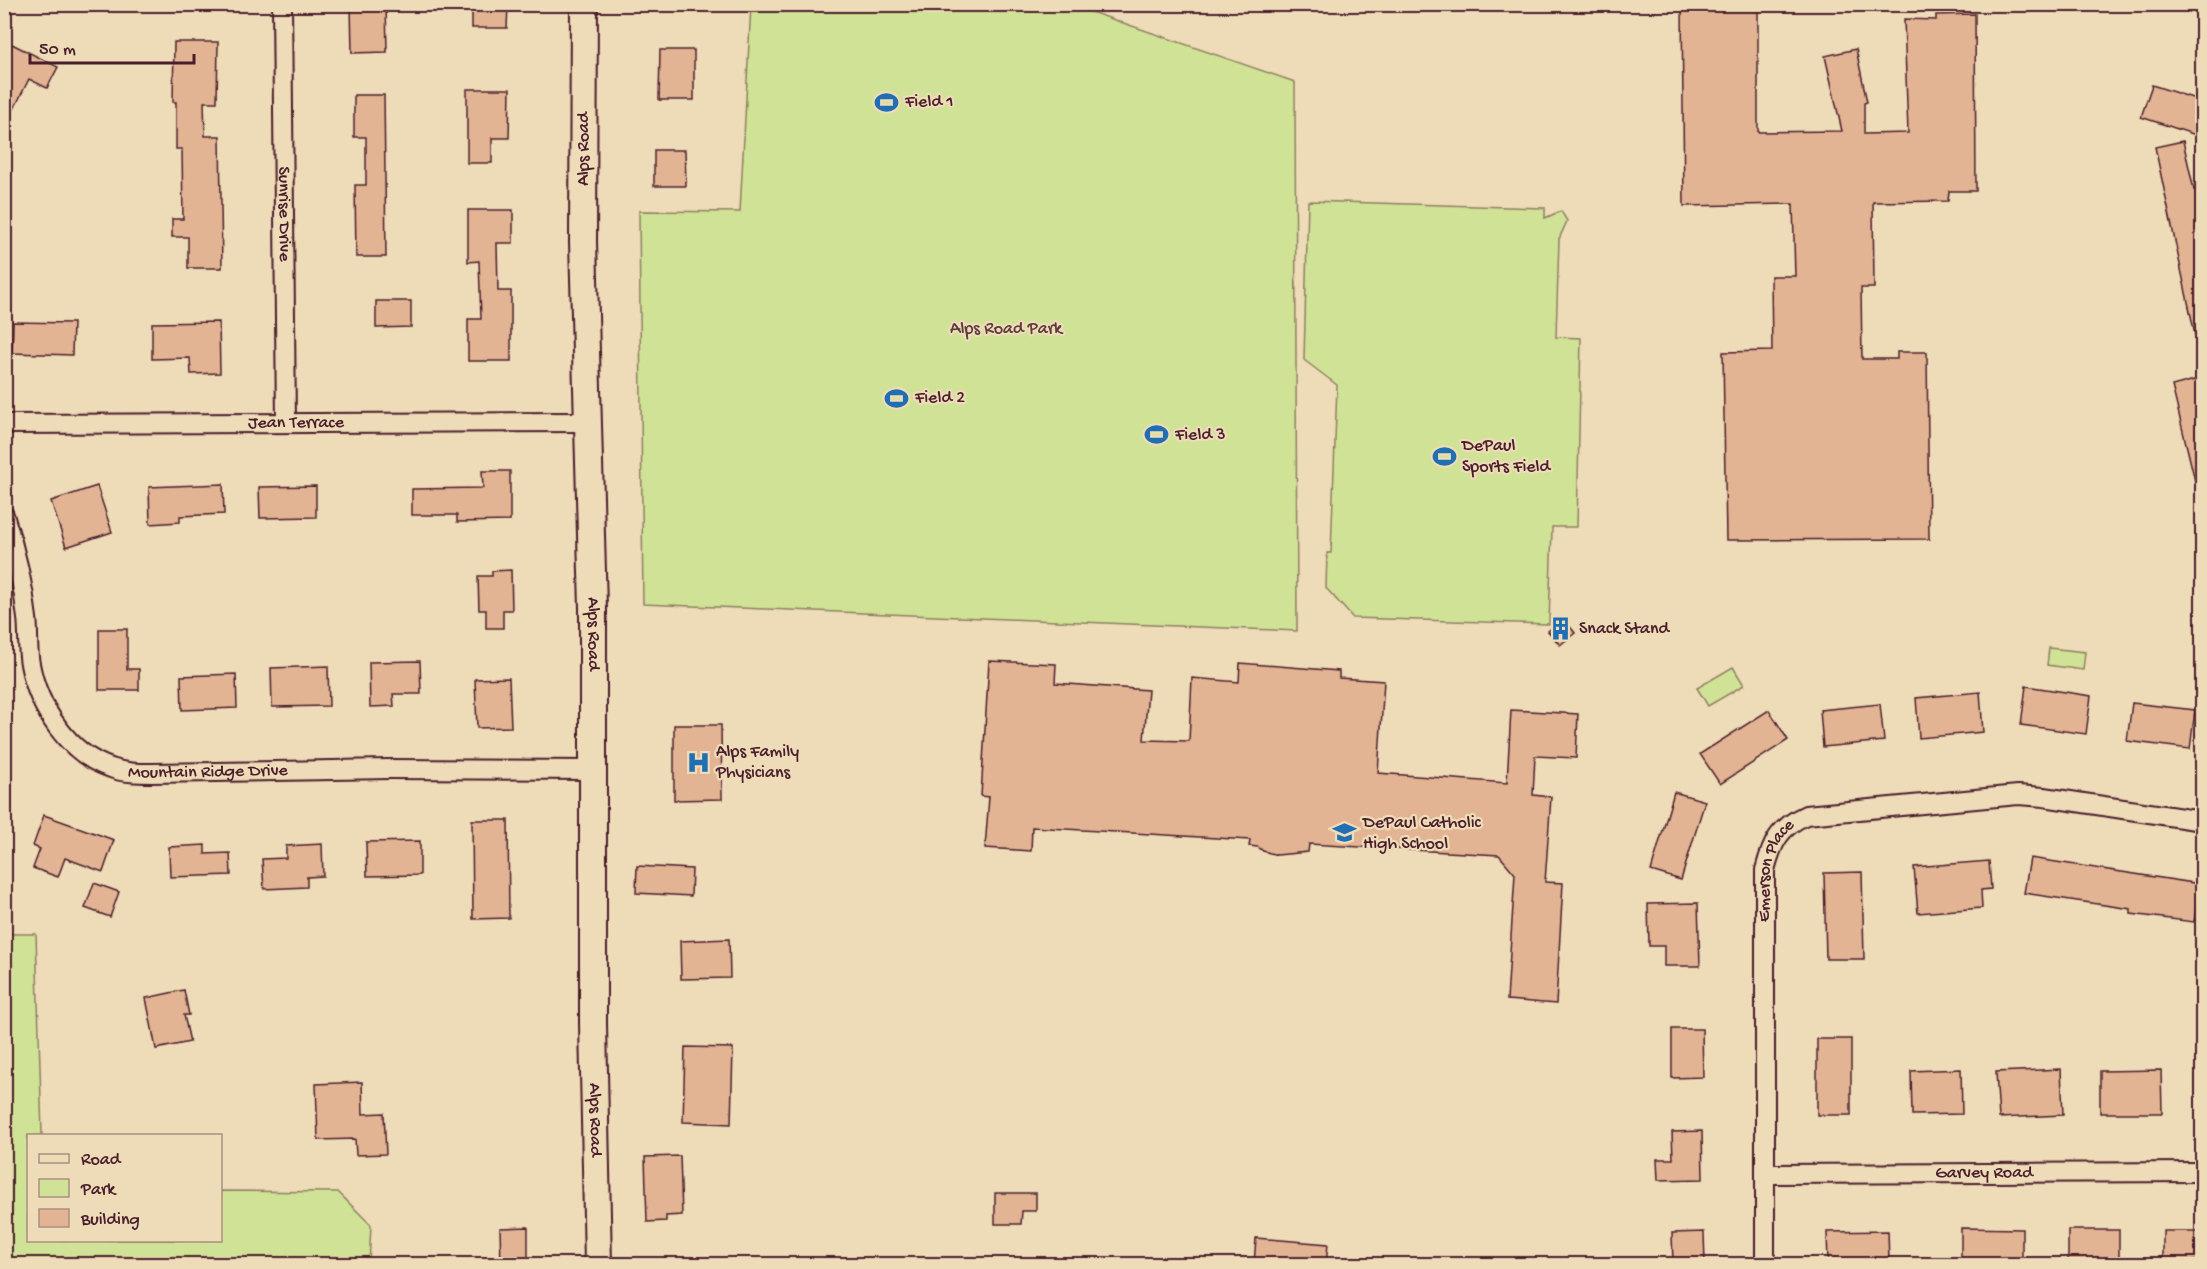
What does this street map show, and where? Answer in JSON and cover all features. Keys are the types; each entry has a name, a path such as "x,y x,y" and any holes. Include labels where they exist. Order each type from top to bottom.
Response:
{"main road":[{"name":"Alps Road","path":"584,4 583,242 593,608 593,1024 598,1264"}],"street":[{"name":"Sunrise Drive","path":"282,4 286,423"},
{"name":"Jean Terrace","path":"4,424 589,422"},
{"name":"Mountain Ridge Drive","path":"4,515 21,575 30,664 43,702 57,727 75,747 96,762 127,772 152,773 389,769 593,770"},
{"name":"Emerson Place","path":"1765,1264 1766,870 1770,851 1779,834 1791,822 1806,815 2018,795 2202,821"},
{"name":"Garvey Road","path":"1765,1174 2202,1172"}],"green space":[{"name":"Alps Road Park","path":"751,5 1071,5 1295,82 1297,631 643,604 639,211 740,212"},
{"name":"DePaul Sports Field","path":"1308,201 1545,208 1545,218 1561,211 1567,221 1559,239 1556,337 1581,338 1577,527 1552,527 1549,624 1353,618 1326,588 1327,553 1331,553 1337,385 1304,360"},
{"path":"2049,648 2085,652 2083,670 2047,665"},
{"path":"1733,667 1744,685 1708,706 1697,688"},
{"path":"5,934 36,934 42,1134 27,1134 27,1242 222,1242 222,1191 338,1192 371,1225 369,1264 5,1264"}],"building":[{"path":"351,4 386,4 387,52 352,53"},
{"path":"480,4 508,4 507,28 472,28 472,9 479,9"},
{"path":"1682,4 1725,4 1725,8 1758,8 1758,132 1842,131 1825,56 1856,49 1867,102 1864,103 1864,134 1908,133 1904,19 1936,20 1936,15 1975,14 1976,191 1949,191 1948,201 1873,202 1874,288 1861,288 1862,359 1897,359 1897,352 1927,352 1929,539 1726,540 1723,352 1772,351 1771,276 1795,276 1793,204 1684,206"},
{"path":"174,42 218,42 217,102 204,102 205,136 220,136 222,268 188,268 188,237 172,237 172,219 183,219 182,149 176,149 176,102 173,102"},
{"path":"12,44 58,67 47,88 29,79 4,129 4,58"},
{"path":"660,50 694,50 694,100 659,100"},
{"path":"2152,85 2202,101 2202,137 2141,117"},
{"path":"467,89 510,89 509,138 492,138 492,163 467,163"},
{"path":"354,95 384,95 386,257 356,257 355,185 366,185 366,137 354,137"},
{"path":"2183,141 2194,190 2202,188 2202,334 2195,335 2155,147"},
{"path":"654,150 685,150 686,186 654,186"},
{"path":"468,210 513,210 513,243 497,243 498,291 511,291 511,361 468,361 468,319 481,319 479,261 468,262"},
{"path":"376,301 411,301 411,327 376,328"},
{"path":"13,322 73,323 72,355 12,353"},
{"path":"219,322 220,373 191,374 190,358 152,359 152,323"},
{"path":"2202,378 2202,484 2196,485 2172,386"},
{"path":"482,471 510,471 510,521 457,522 457,515 412,515 412,489 483,488"},
{"path":"223,484 224,514 180,516 180,522 150,524 149,487"},
{"path":"97,486 112,532 66,547 51,501"},
{"path":"316,486 316,517 260,518 259,487"},
{"path":"511,570 512,610 503,610 503,628 486,628 486,610 479,610 478,576 492,576 492,571"},
{"name":"Snack Stand","path":"1563,618 1575,633 1560,645 1548,631"},
{"path":"99,629 127,629 127,669 139,669 139,690 99,690"},
{"path":"420,661 421,694 393,694 394,706 370,707 369,662"},
{"name":"DePaul Catholic High School","path":"989,661 1056,664 1055,683 1148,690 1144,740 1189,741 1192,678 1239,682 1240,663 1339,671 1339,678 1384,681 1378,773 1507,783 1511,710 1578,714 1576,758 1535,756 1533,795 1551,797 1545,882 1563,883 1556,1004 1507,1000 1515,874 1499,855 1309,844 1308,852 1277,855 1258,847 1249,846 1250,840 1032,827 1031,851 985,848 989,797 981,796"},
{"path":"328,666 329,706 272,707 271,668"},
{"path":"236,674 237,708 182,710 181,676"},
{"path":"509,678 511,727 477,728 475,679"},
{"path":"2026,686 2091,696 2086,734 2021,725"},
{"path":"1980,692 1983,732 1919,738 1916,698"},
{"path":"2132,703 2195,710 2190,749 2127,741"},
{"path":"1880,704 1884,741 1823,747 1820,710"},
{"path":"1769,710 1788,740 1720,784 1700,754"},
{"name":"Alps Family Physicians","path":"674,725 721,725 722,799 674,800"},
{"path":"1674,792 1705,801 1681,880 1651,871"},
{"path":"44,815 114,840 103,872 65,858 58,877 33,868 40,849 33,846"},
{"path":"472,820 508,820 509,918 473,919"},
{"path":"420,841 420,875 367,876 366,842"},
{"path":"322,844 323,876 307,877 307,887 264,889 262,859 286,858 286,846"},
{"path":"205,845 205,854 230,853 231,875 170,877 169,847"},
{"path":"2030,858 2200,884 2194,922 2131,914 2131,909 2024,893"},
{"path":"1989,861 1991,889 1981,890 1982,908 1918,913 1914,867"},
{"path":"637,866 692,869 691,896 636,893"},
{"path":"1862,872 1864,959 1826,959 1824,873"},
{"path":"94,883 119,892 110,917 85,908"},
{"path":"1698,903 1700,966 1664,966 1664,946 1649,946 1648,904"},
{"path":"729,939 730,978 681,979 680,941"},
{"path":"184,990 189,1015 184,1015 190,1042 156,1049 146,998"},
{"path":"1672,1029 1702,1029 1703,1077 1672,1078"},
{"path":"1817,1039 1851,1039 1851,1115 1817,1115"},
{"path":"685,1047 733,1048 731,1124 683,1122"},
{"path":"1961,1069 1962,1114 1912,1115 1911,1071"},
{"path":"2061,1069 2063,1115 1999,1118 1996,1072"},
{"path":"2161,1070 2162,1113 2100,1113 2100,1071"},
{"path":"362,1082 363,1114 384,1113 386,1154 356,1155 355,1139 318,1140 316,1084"},
{"path":"1702,1131 1703,1179 1658,1180 1657,1159 1673,1159 1672,1132"},
{"path":"680,1156 682,1215 666,1216 666,1221 647,1222 645,1157"},
{"path":"995,1193 1036,1193 1036,1211 1022,1211 1021,1224 995,1224"},
{"path":"528,1227 528,1264 501,1264 500,1228"},
{"path":"1961,1228 2022,1229 2022,1264 1961,1264"},
{"path":"2068,1230 2119,1230 2119,1261 2068,1261"},
{"path":"1888,1231 1889,1262 1828,1263 1827,1232"},
{"path":"2163,1231 2202,1231 2202,1261 2163,1262"},
{"path":"1704,1232 1705,1264 1673,1264 1672,1233"},
{"path":"1256,1238 1328,1244 1326,1264 1254,1264"}],"place":[{"name":"Field 1","path":"887,102"},
{"name":"Field 2","path":"897,398"},
{"name":"Field 3","path":"1157,435"},
{"name":"DePaul Sports Field","path":"1444,456"},
{"name":"Snack Stand","path":"1561,629"},
{"name":"Alps Family Physicians","path":"698,762"},
{"name":"DePaul Catholic High School","path":"1345,833"}]}
